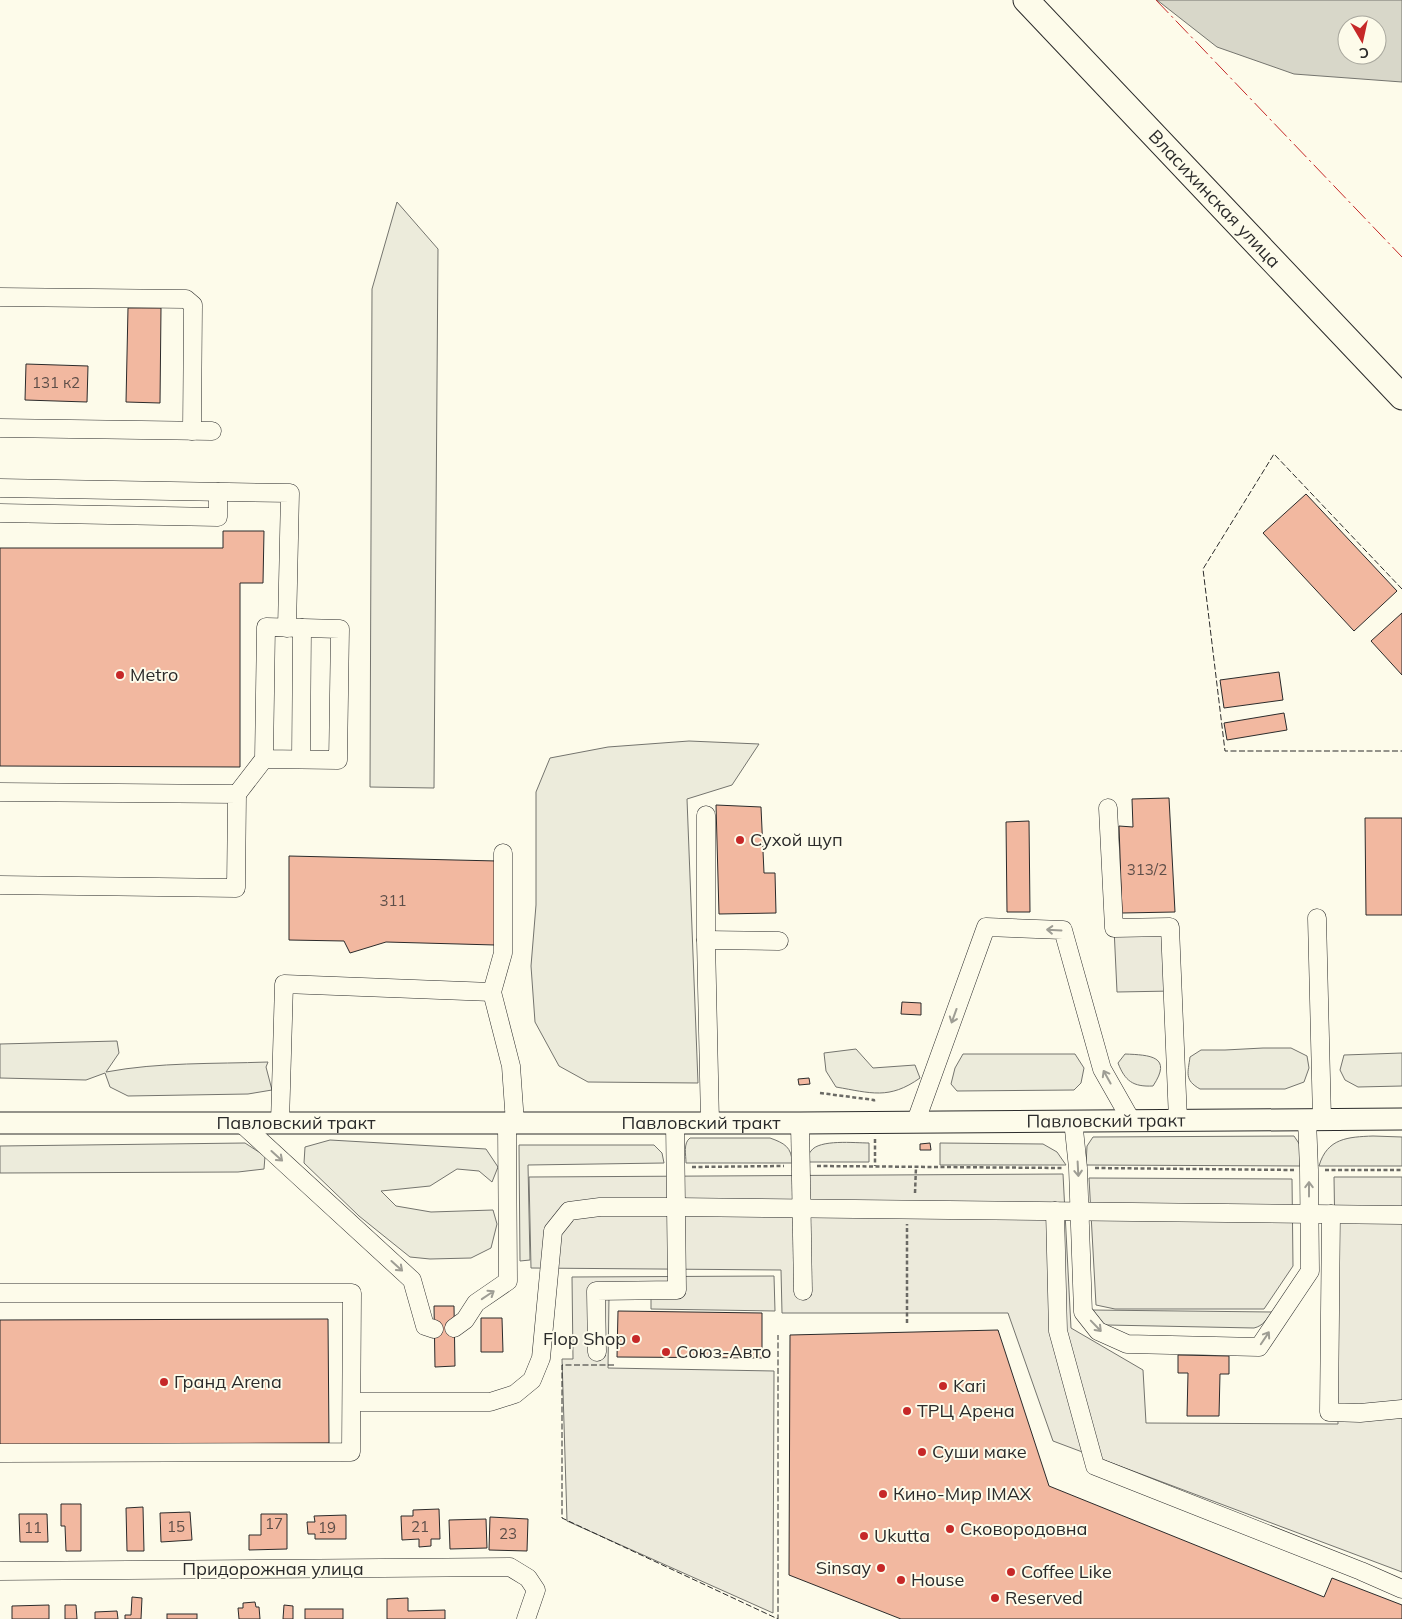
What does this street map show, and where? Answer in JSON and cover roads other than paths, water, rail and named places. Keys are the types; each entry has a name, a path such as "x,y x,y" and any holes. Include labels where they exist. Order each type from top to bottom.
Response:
{"highway":[{"name":"Власихинская улица","path":"1026,0 1402,397"}],"main road":[{"name":"Павловский тракт","path":"0,1122 241,1124 800,1123 1402,1119"}],"street":[{"path":"0,297 186,300 193,305 192,431"},
{"path":"0,428 212,431"},
{"path":"0,488 290,493 301,759"},
{"path":"0,513 218,517 218,492"},
{"path":"0,885 236,888 237,794 264,758 266,627 340,629 338,760 264,758"},
{"path":"0,792 237,794"},
{"path":"1108,808 1114,928 1170,927 1178,1120"},
{"path":"706,815 706,940 710,1122"},
{"path":"454,1328 465,1320 476,1303 508,1281 511,1066 492,992 503,953 503,853"},
{"path":"1073,1120 1078,1168 1083,1312 1098,1330 1127,1344 1259,1347 1310,1271 1309,1214 1310,1170 1315,1120 1317,918"},
{"path":"916,1121 986,927 1063,930 1102,1069 1131,1120"},
{"path":"706,940 779,941"},
{"path":"280,1124 284,984 492,992"},
{"path":"597,1352 596,1291 677,1290 675,1122"},
{"path":"800,1123 802,1290"},
{"path":"241,1124 412,1280 425,1326 434,1328"},
{"path":"352,1402 490,1402 515,1394 532,1380 541,1358 553,1231 569,1211 600,1207 676,1207 1402,1215"},
{"path":"1055,1211 1058,1331 1095,1466 1402,1589"},
{"path":"1331,1214 1329,1412 1360,1413 1402,1409"},
{"path":"0,1293 352,1293 350,1452 0,1453"},
{"name":"Придорожная улица","path":"0,1571 510,1567 528,1578 536,1590 526,1619"}],"place":[{"name":"Metro","path":"120,675"},
{"name":"Сухой щуп","path":"740,840"},
{"name":"Flop Shop","path":"636,1339"},
{"name":"Союз-Авто","path":"666,1352"},
{"name":"Гранд Arena","path":"164,1382"},
{"name":"Kari","path":"943,1386"},
{"name":"ТРЦ Арена","path":"907,1411"},
{"name":"Суши маке","path":"922,1452"},
{"name":"Кино-Мир IMAX","path":"883,1494"},
{"name":"Сковородовна","path":"950,1529"},
{"name":"Ukutta","path":"864,1536"},
{"name":"Sinsay","path":"881,1568"},
{"name":"Coffee Like","path":"1011,1572"},
{"name":"House","path":"901,1580"},
{"name":"Reserved","path":"995,1598"}]}
